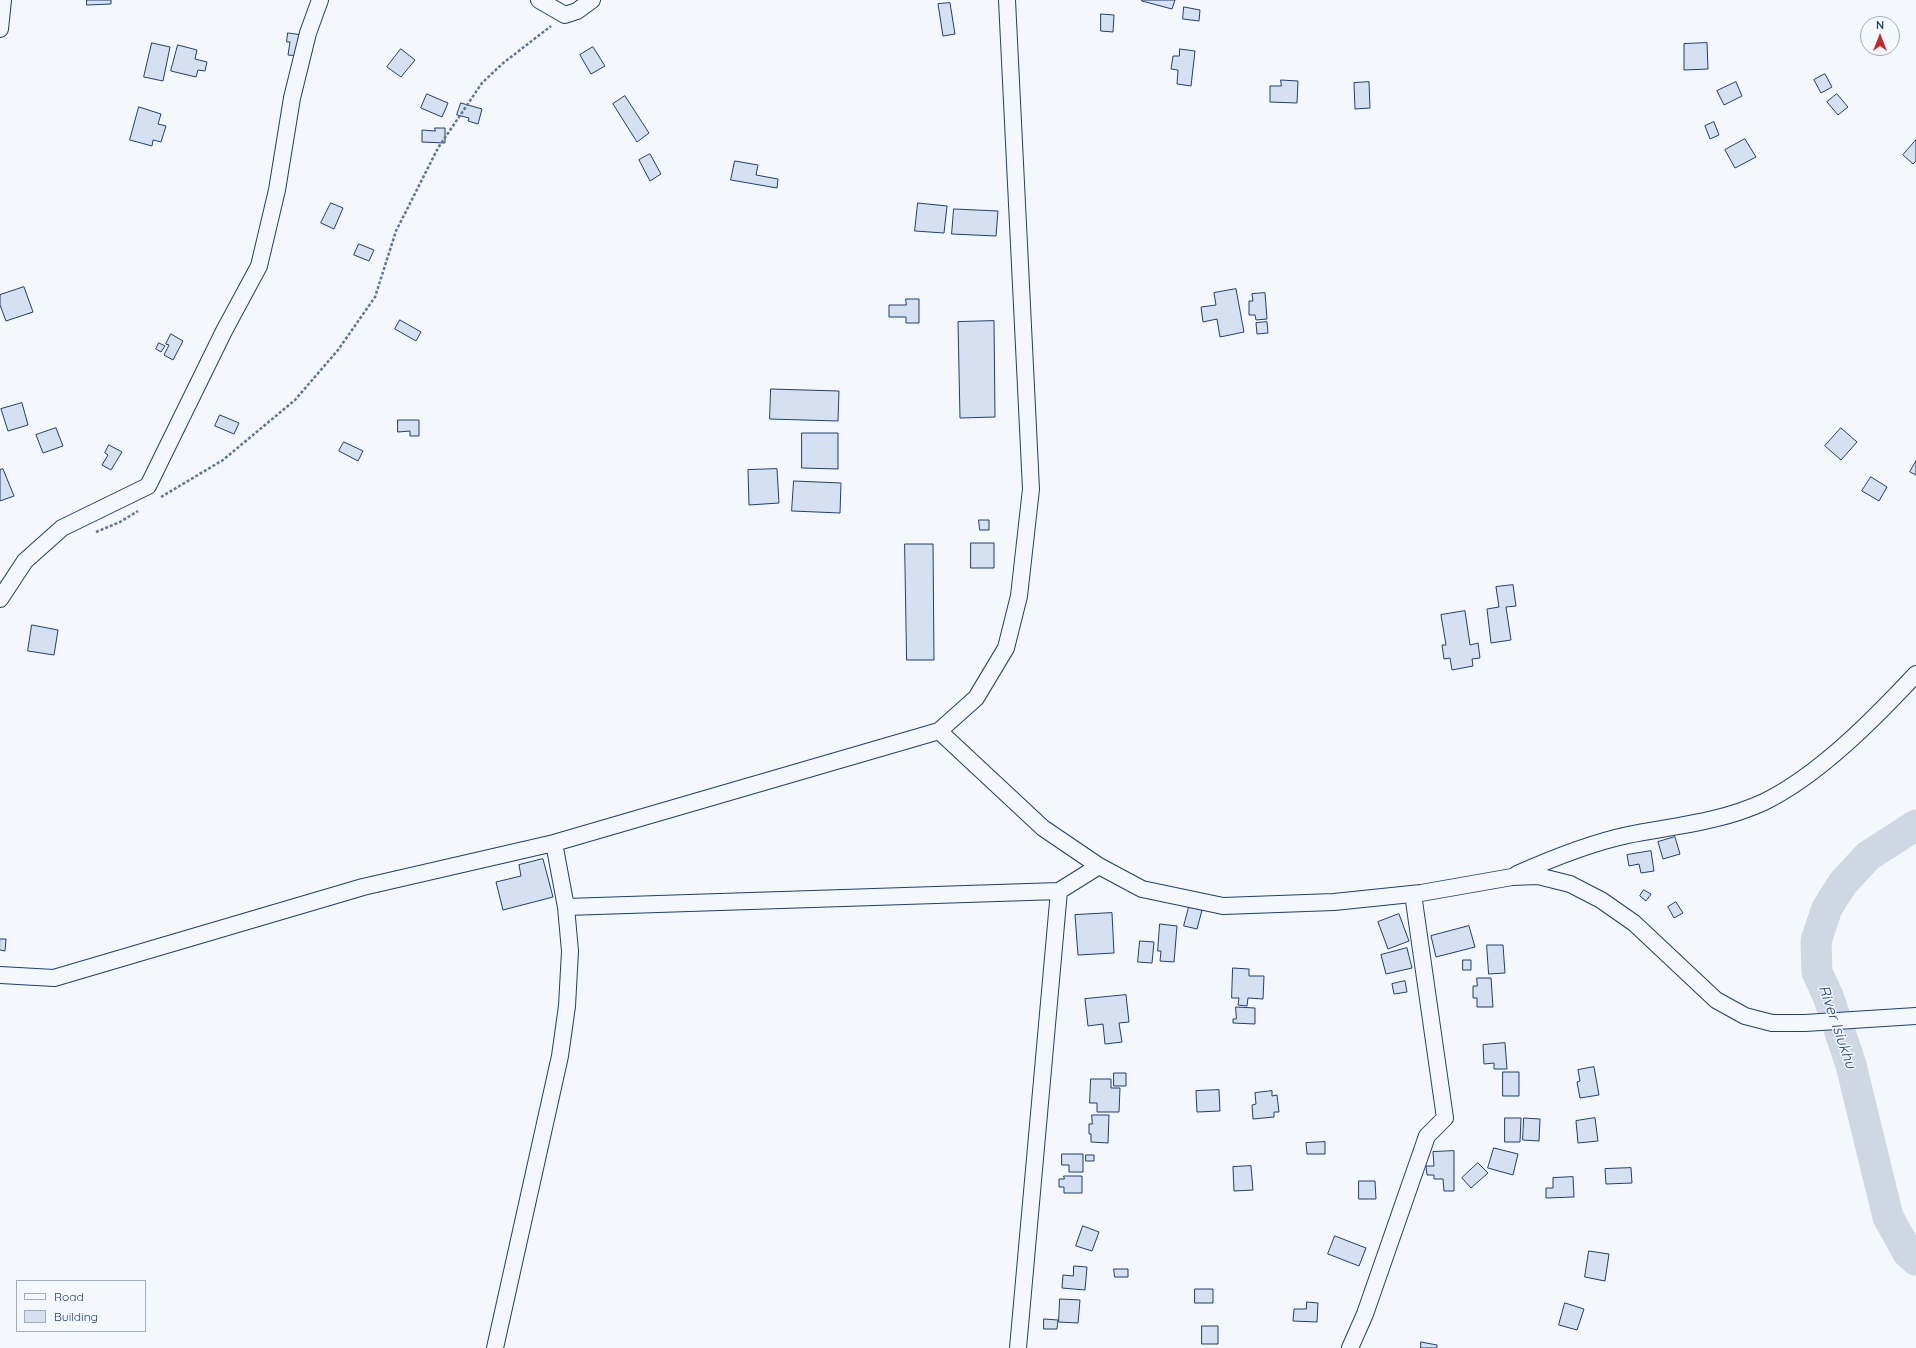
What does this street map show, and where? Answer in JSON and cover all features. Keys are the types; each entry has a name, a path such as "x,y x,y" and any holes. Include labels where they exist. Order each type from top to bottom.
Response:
{"street":[{"path":"0,29 3,0"},
{"path":"0,599 25,561 62,528 148,486 224,331 259,266 277,190 292,98 308,33 320,0"},
{"path":"539,0 565,15 577,11 592,0"},
{"path":"0,975 54,978 363,887 554,843 939,731 976,698 1006,648 1019,596 1031,489 1007,0"},
{"path":"1512,877 1555,857 1612,840 1721,818 1763,802 1803,780 1878,714 1916,674"},
{"path":"939,731 1043,828 1099,866 1142,889 1223,906 1334,902 1413,894 1512,877 1538,876 1570,884 1601,900 1634,923 1716,1000 1745,1016 1772,1023 1805,1023 1916,1016"},
{"path":"495,1348 560,1056 567,1006 570,951 566,907 554,843"},
{"path":"566,907 1060,891 1099,866"},
{"path":"1018,1348 1060,891"},
{"path":"1350,1348 1365,1314 1427,1136 1445,1118 1413,894"}],"path":[{"path":"154,501 223,460 295,400 328,361 375,297 396,231 438,148 482,83 502,64 565,15"},
{"path":"91,534 120,522 141,510"}],"building":[{"path":"87,0 111,0 111,4 87,5"},
{"path":"1142,0 1175,0 1172,9"},
{"path":"950,3 955,34 943,36 938,4"},
{"path":"1184,7 1200,10 1199,21 1183,19"},
{"path":"1101,14 1114,15 1113,32 1101,31"},
{"path":"288,33 303,35 300,56 288,55 290,42 287,42"},
{"path":"152,43 170,47 163,81 144,77"},
{"path":"1707,43 1708,69 1684,70 1684,44"},
{"path":"178,45 197,50 195,59 207,62 205,71 198,70 196,77 171,71"},
{"path":"593,47 605,66 591,74 580,55"},
{"path":"401,49 415,60 401,77 387,67"},
{"path":"1180,49 1195,51 1191,86 1177,84 1178,70 1171,69 1173,56 1179,56"},
{"path":"1825,74 1832,87 1821,93 1814,80"},
{"path":"1281,80 1298,81 1297,103 1270,102 1270,86 1281,86"},
{"path":"1369,82 1370,108 1355,109 1354,83"},
{"path":"1736,82 1742,96 1724,105 1717,91"},
{"path":"427,94 448,103 442,117 421,108"},
{"path":"1837,94 1848,107 1838,115 1827,102"},
{"path":"625,96 649,133 637,142 613,104"},
{"path":"461,103 482,109 478,124 468,121 469,118 457,115"},
{"path":"139,107 161,114 158,124 166,126 161,142 153,140 152,146 130,140"},
{"path":"1714,122 1719,135 1710,139 1705,126"},
{"path":"435,128 445,128 445,143 422,142 422,130 435,131"},
{"path":"1745,139 1756,157 1735,168 1725,150"},
{"path":"1916,140 1916,161 1913,164 1903,155"},
{"path":"650,154 661,174 650,181 639,160"},
{"path":"735,161 758,165 756,175 778,179 777,188 731,180"},
{"path":"331,203 343,208 334,229 321,223"},
{"path":"918,203 947,206 944,233 915,231"},
{"path":"954,209 998,211 996,236 952,234"},
{"path":"359,244 374,250 369,261 354,255"},
{"path":"24,287 33,312 6,321 0,305 0,295"},
{"path":"1236,289 1244,332 1220,337 1217,319 1203,322 1201,307 1216,305 1214,293"},
{"path":"1265,293 1267,319 1256,320 1255,315 1249,315 1249,301 1253,301 1252,294"},
{"path":"906,299 919,299 919,323 906,323 906,317 889,317 889,305 906,305"},
{"path":"400,320 421,332 416,341 395,329"},
{"path":"994,321 995,417 960,418 958,322"},
{"path":"1267,322 1268,333 1257,334 1256,323"},
{"path":"171,334 183,341 173,360 164,355 169,345 166,344"},
{"path":"159,343 165,346 161,352 156,349"},
{"path":"771,389 839,391 838,421 770,419"},
{"path":"22,403 28,425 8,431 1,409"},
{"path":"220,415 239,423 234,434 215,426"},
{"path":"398,420 419,420 419,436 410,436 410,431 398,432"},
{"path":"56,428 63,446 43,453 36,435"},
{"path":"1841,428 1857,442 1841,460 1825,446"},
{"path":"802,433 838,433 838,469 802,468"},
{"path":"344,442 363,451 358,461 339,451"},
{"path":"109,445 122,452 111,470 102,465 108,455 105,453"},
{"path":"1916,461 1916,475 1910,472"},
{"path":"3,469 14,496 0,501 0,470"},
{"path":"777,469 779,503 749,505 748,470"},
{"path":"1871,477 1887,487 1879,501 1862,491"},
{"path":"794,481 841,483 840,513 792,511"},
{"path":"979,520 989,520 989,530 980,530"},
{"path":"971,543 994,543 994,568 971,568"},
{"path":"905,544 933,544 934,660 907,660"},
{"path":"1513,585 1516,606 1506,607 1511,640 1491,643 1487,609 1499,607 1496,587"},
{"path":"1465,611 1470,645 1478,643 1480,658 1472,659 1473,666 1452,670 1450,658 1444,659 1442,645 1446,645 1441,615"},
{"path":"32,625 58,630 54,655 28,651"},
{"path":"1675,837 1680,854 1663,859 1658,842"},
{"path":"1651,851 1654,871 1641,873 1639,864 1629,866 1627,855"},
{"path":"543,859 553,897 503,910 496,882 521,876 519,865"},
{"path":"1644,890 1651,894 1646,901 1640,896"},
{"path":"1676,902 1683,913 1674,918 1668,907"},
{"path":"1189,907 1202,910 1197,929 1184,926"},
{"path":"1112,913 1114,953 1078,955 1075,915"},
{"path":"1399,914 1409,941 1388,949 1378,922"},
{"path":"1160,924 1177,926 1174,962 1160,961 1161,951 1158,951"},
{"path":"1469,926 1475,947 1436,957 1431,936"},
{"path":"0,939 6,939 5,951 0,950"},
{"path":"1140,941 1154,942 1152,963 1138,962"},
{"path":"1487,945 1503,945 1505,973 1489,974"},
{"path":"1407,948 1412,968 1386,974 1381,955"},
{"path":"1463,960 1471,960 1471,970 1463,970"},
{"path":"1233,968 1249,969 1249,976 1264,976 1263,999 1248,998 1247,1006 1238,1005 1239,998 1232,998"},
{"path":"1477,978 1491,978 1493,1007 1477,1007 1477,998 1473,998 1473,986 1477,986"},
{"path":"1405,981 1407,992 1394,994 1392,984"},
{"path":"1126,995 1129,1022 1119,1023 1122,1042 1105,1044 1103,1024 1088,1026 1085,999"},
{"path":"1236,1007 1255,1008 1255,1024 1233,1023 1233,1019 1236,1019"},
{"path":"1505,1043 1507,1069 1494,1069 1494,1063 1484,1064 1483,1045"},
{"path":"1594,1067 1599,1095 1580,1098 1577,1082 1580,1081 1578,1070"},
{"path":"1503,1072 1519,1072 1519,1096 1503,1096"},
{"path":"1114,1073 1126,1073 1126,1086 1114,1086"},
{"path":"1091,1079 1111,1079 1111,1088 1120,1088 1119,1112 1097,1112 1097,1103 1090,1103"},
{"path":"1219,1090 1220,1111 1197,1112 1196,1091"},
{"path":"1272,1091 1272,1096 1277,1095 1279,1112 1274,1112 1274,1117 1253,1119 1252,1105 1256,1104 1255,1093"},
{"path":"1092,1115 1109,1115 1108,1143 1091,1142 1089,1124 1092,1124"},
{"path":"1505,1118 1521,1118 1520,1142 1505,1142"},
{"path":"1524,1118 1540,1119 1539,1141 1523,1140"},
{"path":"1595,1118 1598,1141 1578,1143 1576,1121"},
{"path":"1325,1142 1325,1154 1307,1154 1306,1143"},
{"path":"1494,1148 1518,1154 1513,1175 1488,1168"},
{"path":"1454,1151 1454,1191 1444,1191 1443,1179 1434,1179 1434,1175 1427,1175 1426,1166 1434,1166 1433,1152"},
{"path":"1062,1154 1083,1154 1083,1172 1069,1172 1069,1165 1062,1165"},
{"path":"1086,1155 1094,1155 1094,1161 1086,1161"},
{"path":"1478,1163 1488,1173 1471,1188 1462,1178"},
{"path":"1251,1166 1253,1190 1234,1191 1233,1167"},
{"path":"1631,1168 1632,1183 1606,1184 1605,1169"},
{"path":"1064,1176 1082,1176 1082,1193 1064,1193 1064,1187 1059,1187 1059,1179 1064,1179"},
{"path":"1573,1177 1574,1197 1546,1198 1546,1188 1553,1188 1553,1178"},
{"path":"1359,1181 1375,1181 1376,1199 1359,1199"},
{"path":"1083,1226 1099,1232 1092,1251 1076,1246"},
{"path":"1335,1236 1366,1248 1359,1266 1328,1254"},
{"path":"1589,1251 1609,1254 1605,1281 1585,1277"},
{"path":"1074,1266 1087,1267 1085,1290 1062,1288 1063,1275 1073,1276"},
{"path":"1114,1269 1128,1269 1128,1277 1115,1277"},
{"path":"1195,1289 1213,1289 1213,1303 1195,1303"},
{"path":"1060,1299 1080,1300 1078,1323 1059,1322"},
{"path":"1307,1302 1318,1303 1317,1322 1293,1321 1294,1309 1306,1309"},
{"path":"1565,1303 1584,1309 1577,1330 1559,1325"},
{"path":"1044,1319 1058,1320 1057,1329 1044,1329"},
{"path":"1202,1326 1218,1326 1218,1344 1202,1344"},
{"path":"1421,1342 1437,1345 1437,1348 1421,1348"}],"waterway":[{"name":"River Isiukhu","path":"1916,825 1868,856 1843,883 1827,908 1816,941 1817,972 1828,996 1851,1065 1888,1217 1908,1253 1916,1260"}]}
